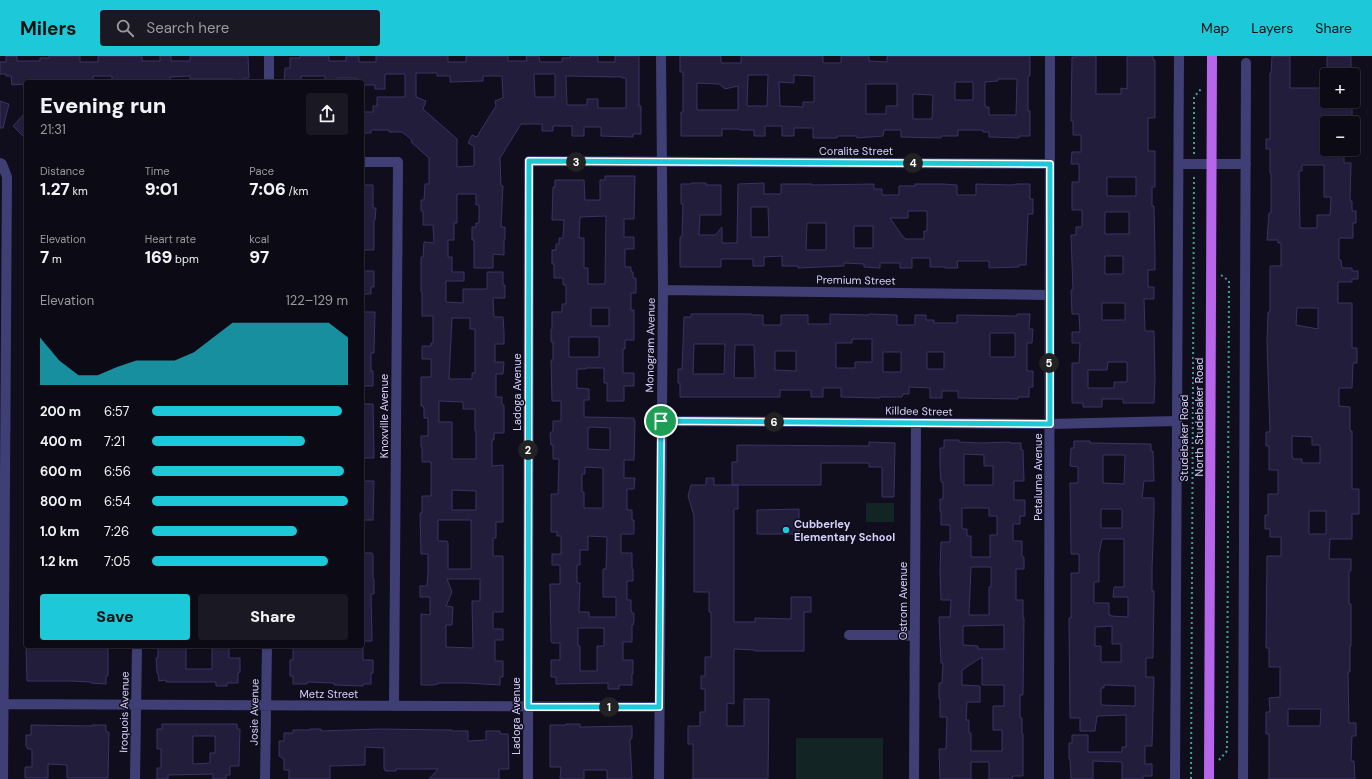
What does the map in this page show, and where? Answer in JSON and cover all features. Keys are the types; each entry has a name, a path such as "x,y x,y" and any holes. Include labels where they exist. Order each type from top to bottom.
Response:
{"main road":[{"name":"North Studebaker Road","path":"1209,779 1212,430 1212,56"}],"street":[{"path":"268,56 269,80"},
{"name":"Monogram Avenue","path":"659,779 663,290 662,56"},
{"name":"Petaluma Avenue","path":"1049,779 1050,56"},
{"name":"North Studebaker Road","path":"1175,779 1179,56"},
{"path":"1243,779 1246,63"},
{"name":"Ladoga Avenue","path":"528,779 529,161 662,162"},
{"name":"Knoxville Avenue","path":"364,162 398,162 394,706"},
{"name":"Coralite Street","path":"662,162 1050,164"},
{"path":"0,163 2,164 7,177 2,704 3,779"},
{"path":"1179,164 1246,164"},
{"name":"Premium Street","path":"663,290 1049,295"},
{"name":"Killdee Street","path":"661,421 1050,424 1177,421"},
{"name":"Ostrom Avenue","path":"914,779 916,423"},
{"path":"849,635 915,636"},
{"name":"Iroquois Avenue","path":"135,779 137,648"},
{"name":"Josie Avenue","path":"266,779 267,648"},
{"name":"Metz Street","path":"2,704 659,707"}],"path":[{"name":"Studebaker Road","path":"1191,779 1194,97"},
{"path":"1227,751 1230,281"}],"green space":[{"path":"866,503 894,503 894,522 866,522"},
{"path":"796,738 883,738 883,779 796,779"}],"building":[{"path":"6,56 17,56 17,61 40,61 40,58 49,58 49,56 80,56 80,62 98,62 98,56 142,56 142,61 160,61 160,56 171,56 171,61 190,61 190,56 248,56 249,78 244,78 244,80 190,79 190,76 170,77 170,80 112,80 112,76 93,76 93,80 24,80 24,84 12,85 11,76 0,74 0,62 6,62"},
{"path":"300,56 329,56 329,61 346,61 346,56 359,56 359,62 376,62 376,56 448,56 448,62 466,62 466,56 508,56 508,61 527,61 526,56 539,56 540,62 562,62 562,58 570,58 570,56 598,56 598,62 615,62 615,56 639,56 639,106 641,106 641,134 633,134 633,137 601,136 601,127 584,127 584,136 572,136 572,126 553,126 553,131 542,131 542,124 521,124 500,158 501,186 503,186 501,227 505,227 505,240 504,255 493,254 493,268 474,268 474,240 472,240 472,227 476,227 476,223 479,223 479,205 476,205 476,194 457,194 457,223 454,223 454,240 448,240 448,257 452,257 452,272 464,272 464,281 446,281 446,302 463,303 463,289 487,289 487,272 503,272 503,285 505,285 505,298 493,298 494,317 503,317 504,332 504,344 495,344 495,362 504,362 503,374 496,374 496,397 502,397 502,405 504,405 504,433 494,433 494,440 492,440 492,466 503,465 503,522 496,522 496,538 493,538 493,556 503,556 503,612 493,612 493,629 503,629 503,640 495,640 495,661 503,661 503,677 500,677 500,685 438,683 433,685 421,685 421,614 430,615 430,597 420,597 420,586 427,586 428,554 421,554 420,513 422,513 422,496 431,496 431,462 422,462 421,447 421,436 428,436 428,418 424,418 424,409 423,406 421,406 421,377 431,377 431,359 422,359 422,346 431,346 431,343 433,343 433,316 422,316 421,292 421,257 423,257 424,242 434,243 433,225 423,225 423,211 421,211 421,200 424,200 425,184 429,184 429,158 402,132 371,130 371,133 364,133 364,112 373,112 373,106 377,106 377,97 405,97 405,74 385,74 385,89 375,89 375,85 364,85 364,80 356,80 356,78 337,78 337,80 325,80 325,76 301,76 301,80 284,80 285,68 290,68 290,58 300,58","holes":["416,73 437,73 437,76 450,76 450,82 483,81 483,76 502,76 503,98 495,101 496,106 477,137 472,135 468,143 474,146 474,166 457,167 457,139 423,109 426,101 416,97","534,74 555,74 555,97 535,97","566,76 626,78 626,108 598,108 598,99 587,99 587,105 567,105","452,318 470,318 470,329 475,329 475,373 472,373 472,379 449,379","439,401 463,402 463,409 475,409 476,459 452,459 452,422 439,422","452,490 476,491 476,510 452,510","438,520 471,520 471,569 448,569 448,543 447,541 438,541","447,579 480,579 480,601 472,601 473,648 446,647 446,625 452,625 453,607 446,606 452,592"]},
{"path":"680,56 721,56 721,63 741,63 741,56 823,56 823,63 841,63 841,56 869,56 869,61 887,62 887,56 1030,56 1030,76 1028,76 1028,111 1030,111 1030,136 1019,136 1019,138 989,137 989,132 983,132 983,130 958,130 958,136 941,136 941,138 901,137 901,130 884,130 883,136 857,138 857,136 837,136 837,138 813,138 813,128 794,128 794,136 782,136 782,126 765,126 765,136 754,136 754,130 722,129 722,136 681,136 681,112 683,112 683,72 680,72","holes":["748,75 768,75 767,106 747,106","794,75 814,76 814,102 803,102 803,107 780,106 779,82 794,83","998,79 1017,79 1016,115 989,115 989,107 985,107 985,82 998,81","955,82 973,82 973,100 955,100","697,83 719,84 725,89 738,86 738,110 697,110","866,84 897,84 897,106 886,106 886,114 866,114","913,94 933,95 932,119 913,119"]},
{"path":"1096,56 1096,94 1121,94 1121,88 1127,89 1127,56 1153,56 1153,60 1155,60 1155,118 1148,118 1148,151 1155,151 1155,187 1152,187 1152,206 1154,206 1155,270 1148,270 1148,287 1154,287 1154,299 1144,299 1145,331 1154,331 1154,403 1123,403 1123,399 1102,399 1102,407 1083,407 1083,403 1072,403 1072,363 1079,363 1080,343 1072,343 1072,332 1080,332 1079,314 1072,314 1071,290 1073,290 1071,235 1076,235 1076,227 1082,227 1082,210 1072,210 1072,182 1079,182 1079,164 1071,164 1072,152 1081,152 1081,135 1073,135 1073,121 1071,121 1072,57","holes":["1107,177 1136,177 1136,196 1107,196","1105,212 1129,212 1129,234 1105,234","1105,256 1123,256 1123,274 1105,274","1102,303 1125,303 1125,320 1102,320","1108,362 1127,362 1127,382 1114,382 1114,388 1088,388 1088,370 1107,370"]},
{"path":"1272,56 1290,56 1290,88 1320,88 1320,108 1352,108 1352,116 1320,116 1320,156 1344,156 1344,163 1351,163 1350,201 1352,201 1352,211 1356,211 1356,223 1353,223 1353,238 1339,238 1339,260 1341,260 1342,268 1352,268 1352,271 1358,271 1358,279 1352,279 1352,282 1338,282 1338,303 1352,303 1352,348 1357,348 1357,363 1353,363 1352,388 1339,388 1339,406 1350,407 1350,431 1352,431 1352,489 1359,489 1359,514 1352,514 1352,539 1330,539 1329,559 1351,559 1351,571 1349,571 1349,604 1351,604 1351,646 1350,672 1348,672 1349,723 1356,723 1356,736 1352,736 1351,761 1354,761 1355,779 1269,779 1269,734 1266,734 1266,712 1270,712 1269,698 1280,697 1280,667 1269,667 1269,648 1266,648 1267,556 1281,556 1281,537 1270,537 1270,529 1265,529 1265,515 1268,515 1268,494 1278,494 1278,470 1269,470 1269,446 1266,446 1266,432 1270,432 1267,343 1268,312 1270,312 1270,266 1281,266 1281,243 1278,243 1278,240 1267,240 1269,213 1271,213 1270,149 1266,149 1266,139 1270,139 1270,73","holes":["1302,165 1324,165 1324,197 1331,197 1330,215 1317,215 1317,228 1300,228 1299,171 1302,171","1297,308 1318,308 1318,329 1296,325","1292,436 1312,437 1312,445 1320,445 1320,463 1302,463 1302,459 1293,459","1309,511 1326,511 1326,534 1309,534","1288,709 1321,709 1320,726 1288,726"]},
{"path":"1327,56 1351,56 1351,68 1327,68"},
{"path":"0,101 9,104 3,128 0,128"},
{"path":"24,114 24,137 13,126"},
{"path":"605,176 635,176 634,219 624,219 624,237 634,237 634,249 625,249 625,267 631,267 633,278 636,278 636,293 631,293 631,310 634,310 634,340 625,340 625,349 623,349 623,373 634,373 634,386 624,386 624,401 607,401 607,383 604,383 604,368 586,368 577,369 577,388 589,389 589,400 584,400 584,417 634,418 635,421 634,460 624,460 624,478 635,478 634,489 627,489 627,510 632,510 634,534 621,534 621,553 632,553 633,581 627,581 627,600 631,600 631,609 632,613 634,613 634,621 632,625 632,642 623,642 623,660 633,660 633,674 632,685 619,685 619,689 608,689 608,683 556,684 556,677 551,677 551,660 560,660 560,643 552,643 551,641 550,584 560,584 560,565 552,565 552,554 561,554 561,536 557,536 557,532 551,532 551,494 558,494 559,459 553,459 553,445 551,445 550,433 553,431 553,421 561,421 561,401 552,401 551,360 553,360 553,342 551,342 551,329 552,312 562,312 562,304 566,304 566,285 563,285 563,278 554,278 554,264 552,264 552,250 556,250 556,244 559,244 559,238 563,238 564,220 552,220 553,187 555,187 555,180 584,180 585,200 600,200 600,180 605,180","holes":["606,216 605,284 588,284 588,268 584,268 584,238 579,238 580,217","591,308 609,308 609,326 591,326","569,337 599,337 599,357 569,357","588,428 610,428 610,450 588,449","585,467 603,468 603,508 584,508 582,474 585,474","588,536 607,537 606,569 603,569 603,597 616,597 616,617 589,617 589,612 579,612 580,583 577,583 577,565 580,565 580,550 588,550","578,628 604,628 604,646 597,646 597,671 580,671 580,646 578,646"]},
{"path":"706,183 706,185 721,185 721,215 700,215 699,235 715,235 722,227 722,243 737,243 738,184 764,183 764,194 781,194 781,184 874,184 874,189 882,189 882,195 899,195 899,186 915,186 915,184 943,184 957,185 957,195 976,195 976,184 1030,184 1030,199 1033,199 1033,214 1028,214 1026,265 1019,265 1019,267 989,268 989,261 957,261 958,268 945,268 930,267 930,258 912,258 912,268 900,268 900,263 880,263 880,268 864,267 864,264 844,263 844,266 798,268 798,266 782,266 782,256 764,257 764,266 753,266 753,259 721,259 721,267 680,267 680,237 682,237 683,204 681,204 681,184","holes":["751,207 768,207 769,237 751,237","908,211 927,211 927,231 924,231 924,239 906,239 890,218 908,218","807,223 826,223 826,250 806,250","854,226 873,226 873,248 854,248"]},
{"path":"364,185 373,185 373,208 376,208 374,220 374,250 364,250"},
{"path":"364,271 374,271 374,287 371,287 371,294 364,294"},
{"path":"364,312 375,312 374,353 371,353 373,386 364,386"},
{"path":"691,314 752,314 763,315 763,325 781,325 781,315 808,315 808,324 830,324 830,314 897,315 897,325 915,325 915,315 926,315 926,320 934,320 934,323 957,323 957,315 1017,316 1017,314 1030,314 1029,329 1033,329 1032,343 1027,343 1027,371 1033,371 1033,387 1029,387 1029,397 1018,397 1018,399 958,398 958,391 942,391 942,398 930,398 930,388 909,387 909,394 903,394 902,397 880,398 841,397 841,388 823,388 823,397 811,397 811,390 780,390 780,397 680,397 678,369 682,369 684,317 691,317","holes":["990,333 1015,333 1015,357 990,357","852,339 872,339 872,362 855,362 855,368 836,368 836,343 852,343","694,344 725,344 724,374 693,374","735,345 754,345 755,378 734,378","775,351 796,351 796,371 775,370","883,352 901,352 901,372 883,372","927,352 944,352 944,369 927,369"]},
{"path":"364,404 373,404 374,458 364,458"},
{"path":"944,440 959,440 959,442 1021,443 1021,450 1023,450 1024,481 1014,481 1014,500 1025,500 1025,516 1020,516 1020,524 1013,524 1013,541 1022,541 1022,557 1024,557 1024,569 1016,569 1016,600 1023,600 1024,618 1023,695 1020,695 1020,718 1022,718 1023,734 1023,776 1013,776 1012,779 989,779 989,762 971,762 971,779 940,779 939,749 946,749 947,717 940,717 939,683 942,683 943,663 941,663 939,617 950,617 951,600 941,600 941,542 950,542 950,525 941,525 940,511 940,499 943,499 943,482 941,482 940,448 944,448","holes":["964,454 984,455 984,466 993,466 993,485 964,485","962,508 989,508 989,516 997,516 997,535 990,535 990,557 971,557 971,536 967,536 967,529 962,529","971,567 991,567 989,615 969,615","1004,625 1004,649 978,649 978,646 963,645 963,626","982,657 982,685 1004,685 1004,706 993,706 993,730 1002,730 1002,751 971,751 969,720 966,720 967,702 980,702 980,686 962,685 962,670"]},
{"path":"1074,441 1090,441 1090,443 1151,444 1151,451 1153,451 1154,481 1144,481 1142,498 1154,498 1152,569 1152,591 1154,591 1153,658 1146,658 1146,677 1154,677 1152,746 1145,746 1145,764 1152,764 1152,776 1143,776 1143,779 1122,779 1122,762 1093,761 1093,779 1071,779 1069,743 1072,743 1072,735 1088,735 1088,752 1122,752 1122,747 1126,747 1126,715 1097,716 1095,731 1080,731 1080,718 1070,718 1069,618 1071,618 1071,573 1079,573 1079,554 1071,554 1070,483 1078,483 1078,467 1070,466 1071,448 1074,448","holes":["1103,455 1125,455 1124,484 1103,483","1101,509 1122,509 1122,528 1101,528","1102,539 1124,539 1124,587 1114,587 1113,597 1128,597 1128,617 1109,615 1109,603 1094,603 1094,582 1099,582 1099,554","1112,626 1112,644 1121,644 1121,662 1101,662 1101,646 1095,646 1095,627","1104,685 1135,686 1135,706 1101,705 1101,688 1104,688"]},
{"path":"869,442 895,443 894,497 882,497 882,467 869,467 869,463 821,463 821,485 732,485 732,462 737,462 737,445 869,446"},
{"path":"706,478 714,478 714,485 738,485 738,509 734,509 734,622 755,622 755,618 791,619 791,597 811,597 811,612 804,612 804,651 755,651 734,649 734,704 727,703 727,726 744,726 744,699 769,699 768,779 693,779 693,744 688,744 688,726 700,726 700,712 705,712 705,689 701,689 701,676 705,676 705,657 711,657 711,612 709,612 709,592 694,592 694,516 688,496 691,485 706,485"},
{"path":"364,481 374,481 373,520 364,520"},
{"path":"799,509 799,534 757,534 757,510"},
{"path":"364,553 372,553 373,555 374,594 371,594 372,641 364,641"},
{"path":"26,648 108,648 108,676 106,676 106,684 70,681 27,681"},
{"path":"158,648 186,648 186,669 212,669 212,648 229,648 229,658 240,658 238,683 227,683 227,686 216,686 216,682 159,681 156,658 158,658"},
{"path":"293,648 363,648 363,660 373,660 371,684 363,684 363,686 307,682 307,684 293,684 293,676 290,676 290,660 293,660"},
{"path":"162,724 237,724 237,729 240,729 239,766 230,766 230,775 226,775 226,779 213,779 213,774 168,775 168,779 157,779 157,768 161,768 161,749 157,749 157,729 162,729","holes":["193,736 215,736 215,753 210,753 210,763 193,764"]},
{"path":"580,724 580,727 632,726 632,738 630,741 632,779 607,779 607,770 584,770 584,779 560,779 561,767 550,767 550,725"},
{"path":"31,725 106,725 106,732 109,732 108,778 67,778 67,765 48,764 48,778 25,778 25,767 32,767 32,749 28,749 26,746 26,735 31,735"},
{"path":"321,729 321,731 379,729 468,731 468,741 486,740 486,731 500,731 500,734 508,734 509,769 499,769 499,779 429,779 438,769 396,769 396,771 385,771 384,748 365,747 365,765 330,766 330,779 289,779 289,770 284,770 284,759 279,756 279,741 284,741 284,733 293,733 293,730"}],"place":[{"name":"Cubberley Elementary School","path":"786,530"}],"route":[{"path":"529,161 1050,164 1050,424 661,421 659,707 528,707 529,161"}]}
